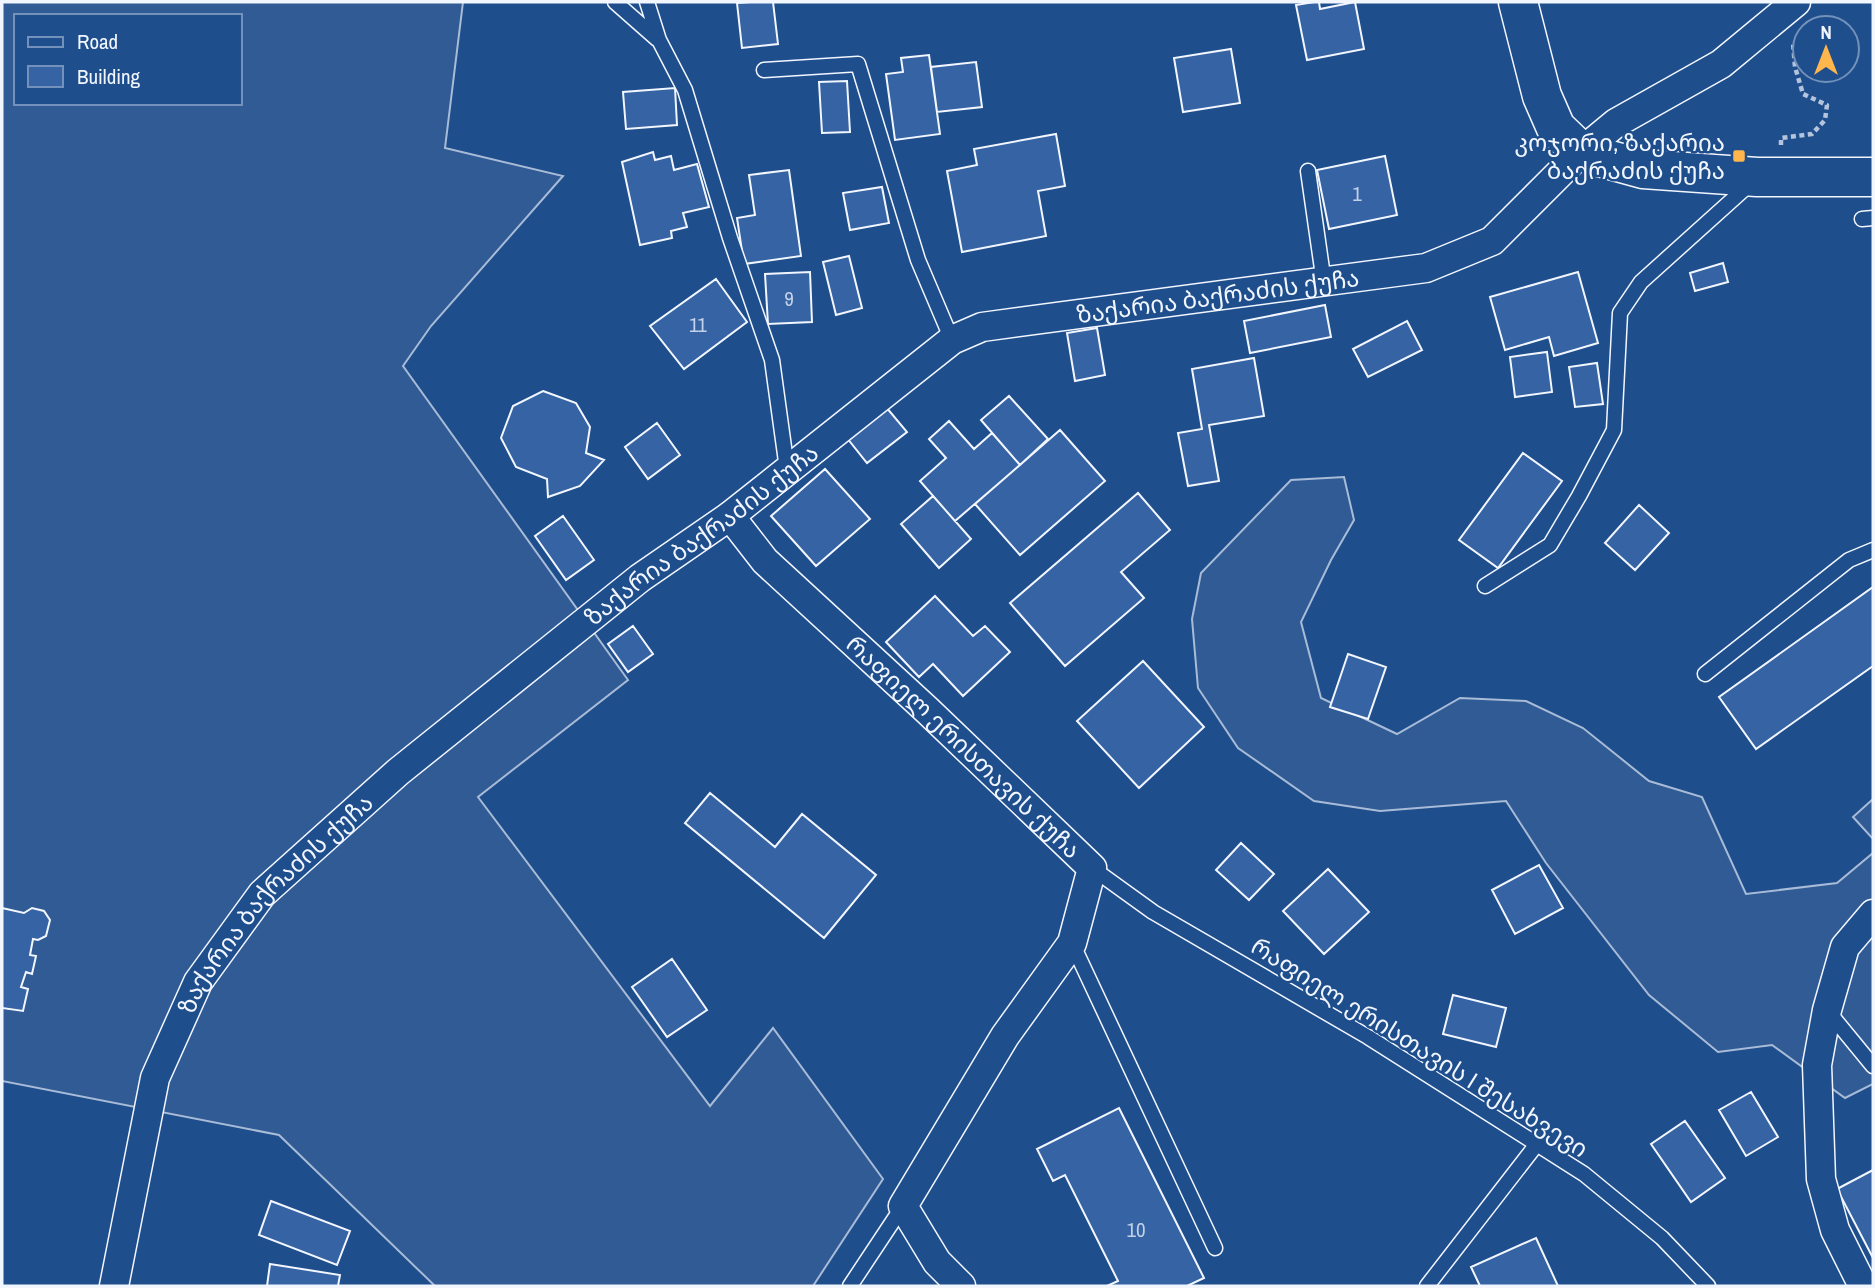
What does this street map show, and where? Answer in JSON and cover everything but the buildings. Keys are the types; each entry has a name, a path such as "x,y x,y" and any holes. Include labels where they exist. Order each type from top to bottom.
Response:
{"main road":[{"path":"1518,2 1546,107 1556,128 1581,152 1643,169 1769,165 1873,177"}],"street":[{"name":"ზაქარია ბაქრაძის ქუჩა","path":"114,1286 155,1078 198,982 262,894 398,772 640,578 730,516 952,340 982,327 1426,268 1492,241 1581,152 1616,123 1721,64 1793,4"},
{"name":"რაფიელ ერისთავის ქუჩა","path":"730,516 765,561 927,710 1092,868 1072,943 1005,1036 903,1206"},
{"path":"1863,1286 1835,1230 1821,1179 1817,1065 1845,947 1873,914"},
{"path":"903,1206 937,1262 961,1286"}],"lane":[{"path":"615,2 659,40"},
{"path":"647,2 659,40 685,90 730,238 772,360 787,469"},
{"path":"764,69 858,64 918,260 952,340"},
{"path":"1485,586 1550,545 1614,430 1620,313 1641,282 1769,165"},
{"path":"1308,171 1324,282"},
{"path":"1705,674 1849,559 1873,550"},
{"name":"რაფიელ ერისთავის I შესახვევი","path":"1092,868 1153,912 1368,1037 1584,1174 1662,1238 1708,1286"},
{"path":"1072,943 1215,1248"},
{"path":"1828,1010 1873,1066"},
{"path":"1427,1286 1537,1144"},
{"path":"850,1286 903,1206"}],"path":[{"path":"1769,165 1781,138 1812,135 1825,120 1828,105 1803,94 1795,67 1793,4"}],"shaded area":[{"path":"2,2 463,2 445,148 563,176 431,326 403,366 628,680 478,797 710,1106 773,1028 883,1179 813,1286 435,1286 279,1135 2,1081"},
{"path":"1344,477 1354,520 1301,622 1321,698 1397,734 1460,698 1526,701 1583,728 1649,781 1702,797 1746,894 1837,883 1873,853 1873,1084 1845,1098 1772,1045 1718,1052 1649,995 1546,863 1506,801 1380,811 1314,801 1238,748 1198,688 1192,619 1201,573 1291,480"},
{"path":"1873,799 1873,839 1853,817"}],"place":[{"name":"კოჯორი, ზაქარია ბაქრაძის ქუჩა","path":"1739,156"}]}
